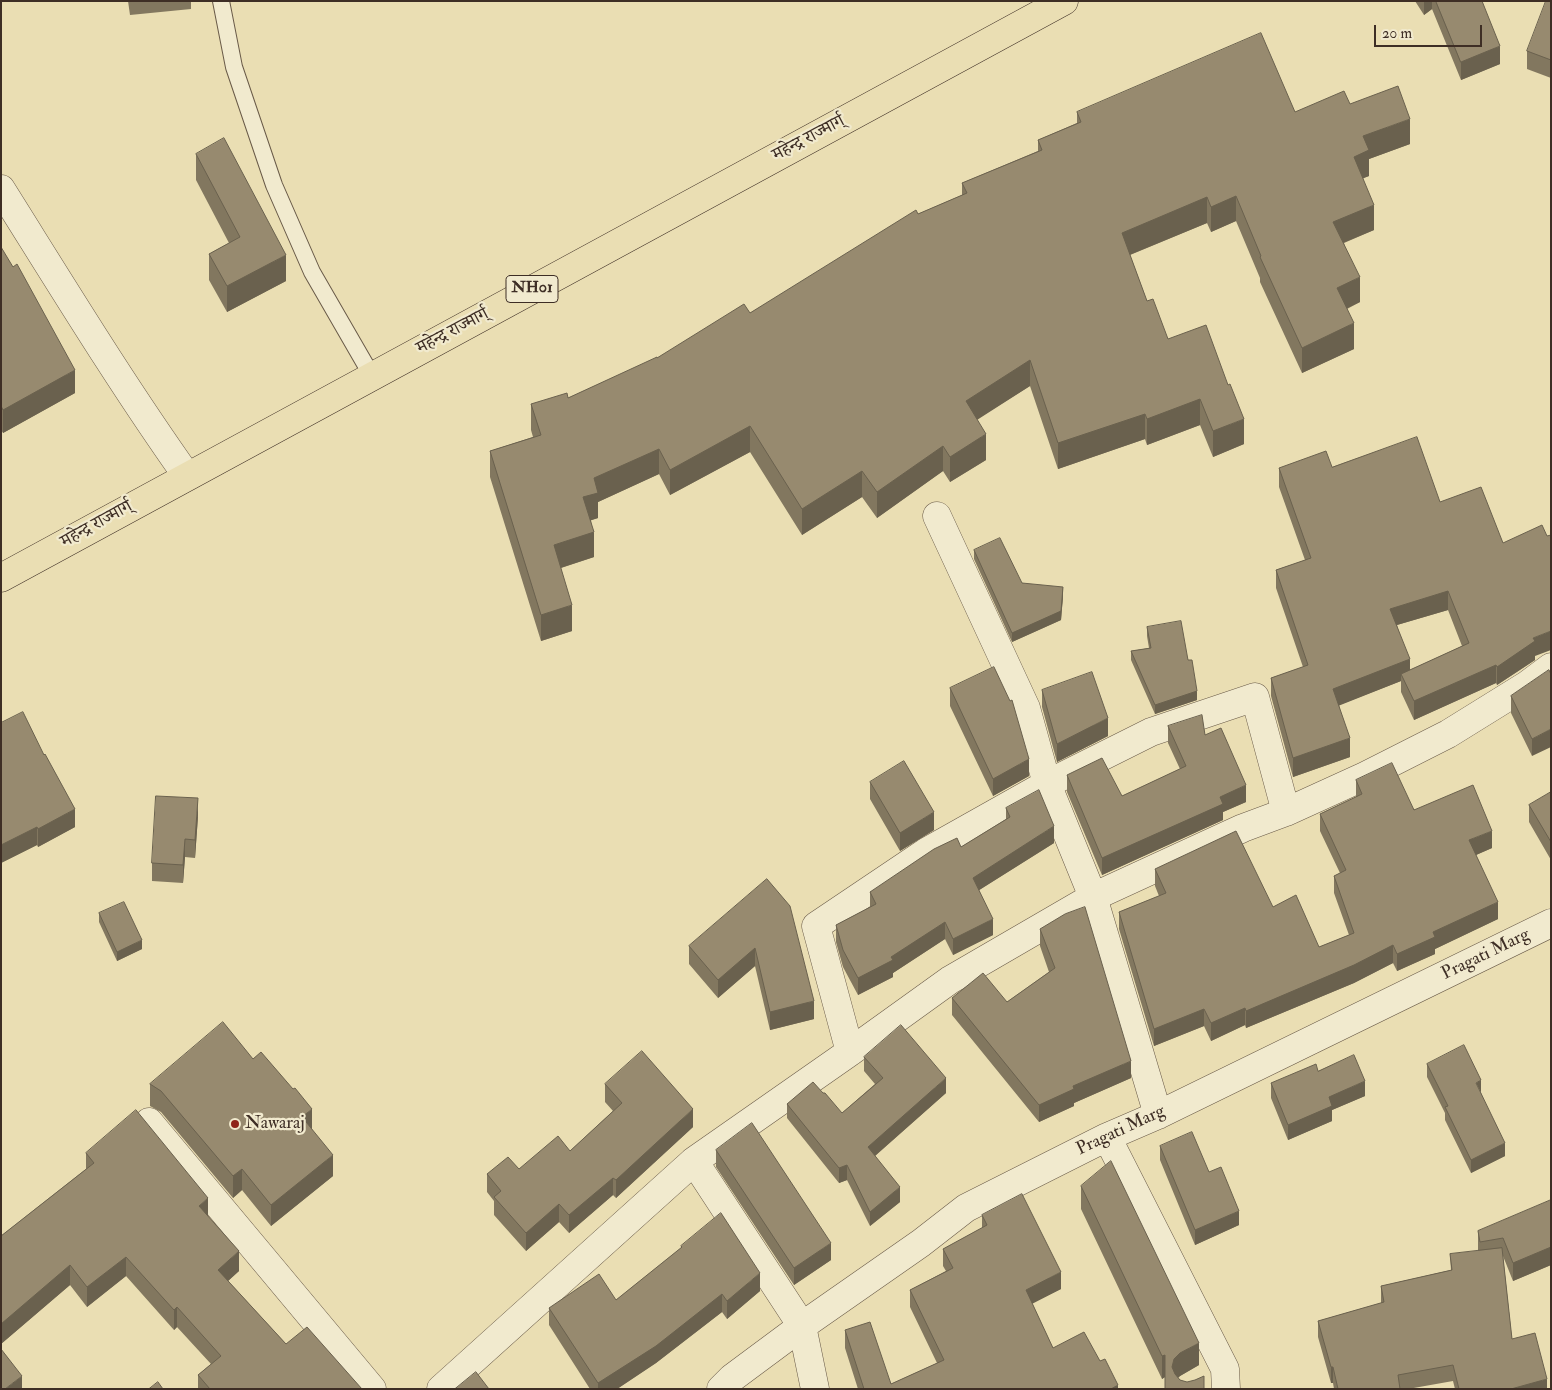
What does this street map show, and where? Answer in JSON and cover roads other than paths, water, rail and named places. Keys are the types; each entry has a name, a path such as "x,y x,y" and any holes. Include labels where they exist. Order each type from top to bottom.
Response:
{"highway":[{"name":"महेन्द्र राज्मार्ग्","path":"1,578 1064,1"}],"street":[{"path":"1,189 98,343 187,476"},
{"path":"937,516 1026,708 1047,784 1093,897 1158,1115"},
{"path":"441,1389 694,1161 950,980 1093,897 1243,828 1286,812 1365,776 1448,734 1527,685 1551,667"},
{"path":"850,1052 816,926 926,852 1047,784 1151,732 1255,697 1286,812"},
{"name":"Pragati Marg","path":"721,1389 732,1378 802,1326 921,1243 966,1208 1107,1136 1158,1115 1551,923"},
{"path":"149,1122 372,1389"},
{"path":"1107,1136 1218,1379"},
{"path":"694,1161 802,1326 815,1389"}],"lane":[{"path":"221,1 234,67 274,185 312,272 372,376"}],"place":[{"name":"Nawaraj","path":"235,1124"}]}
